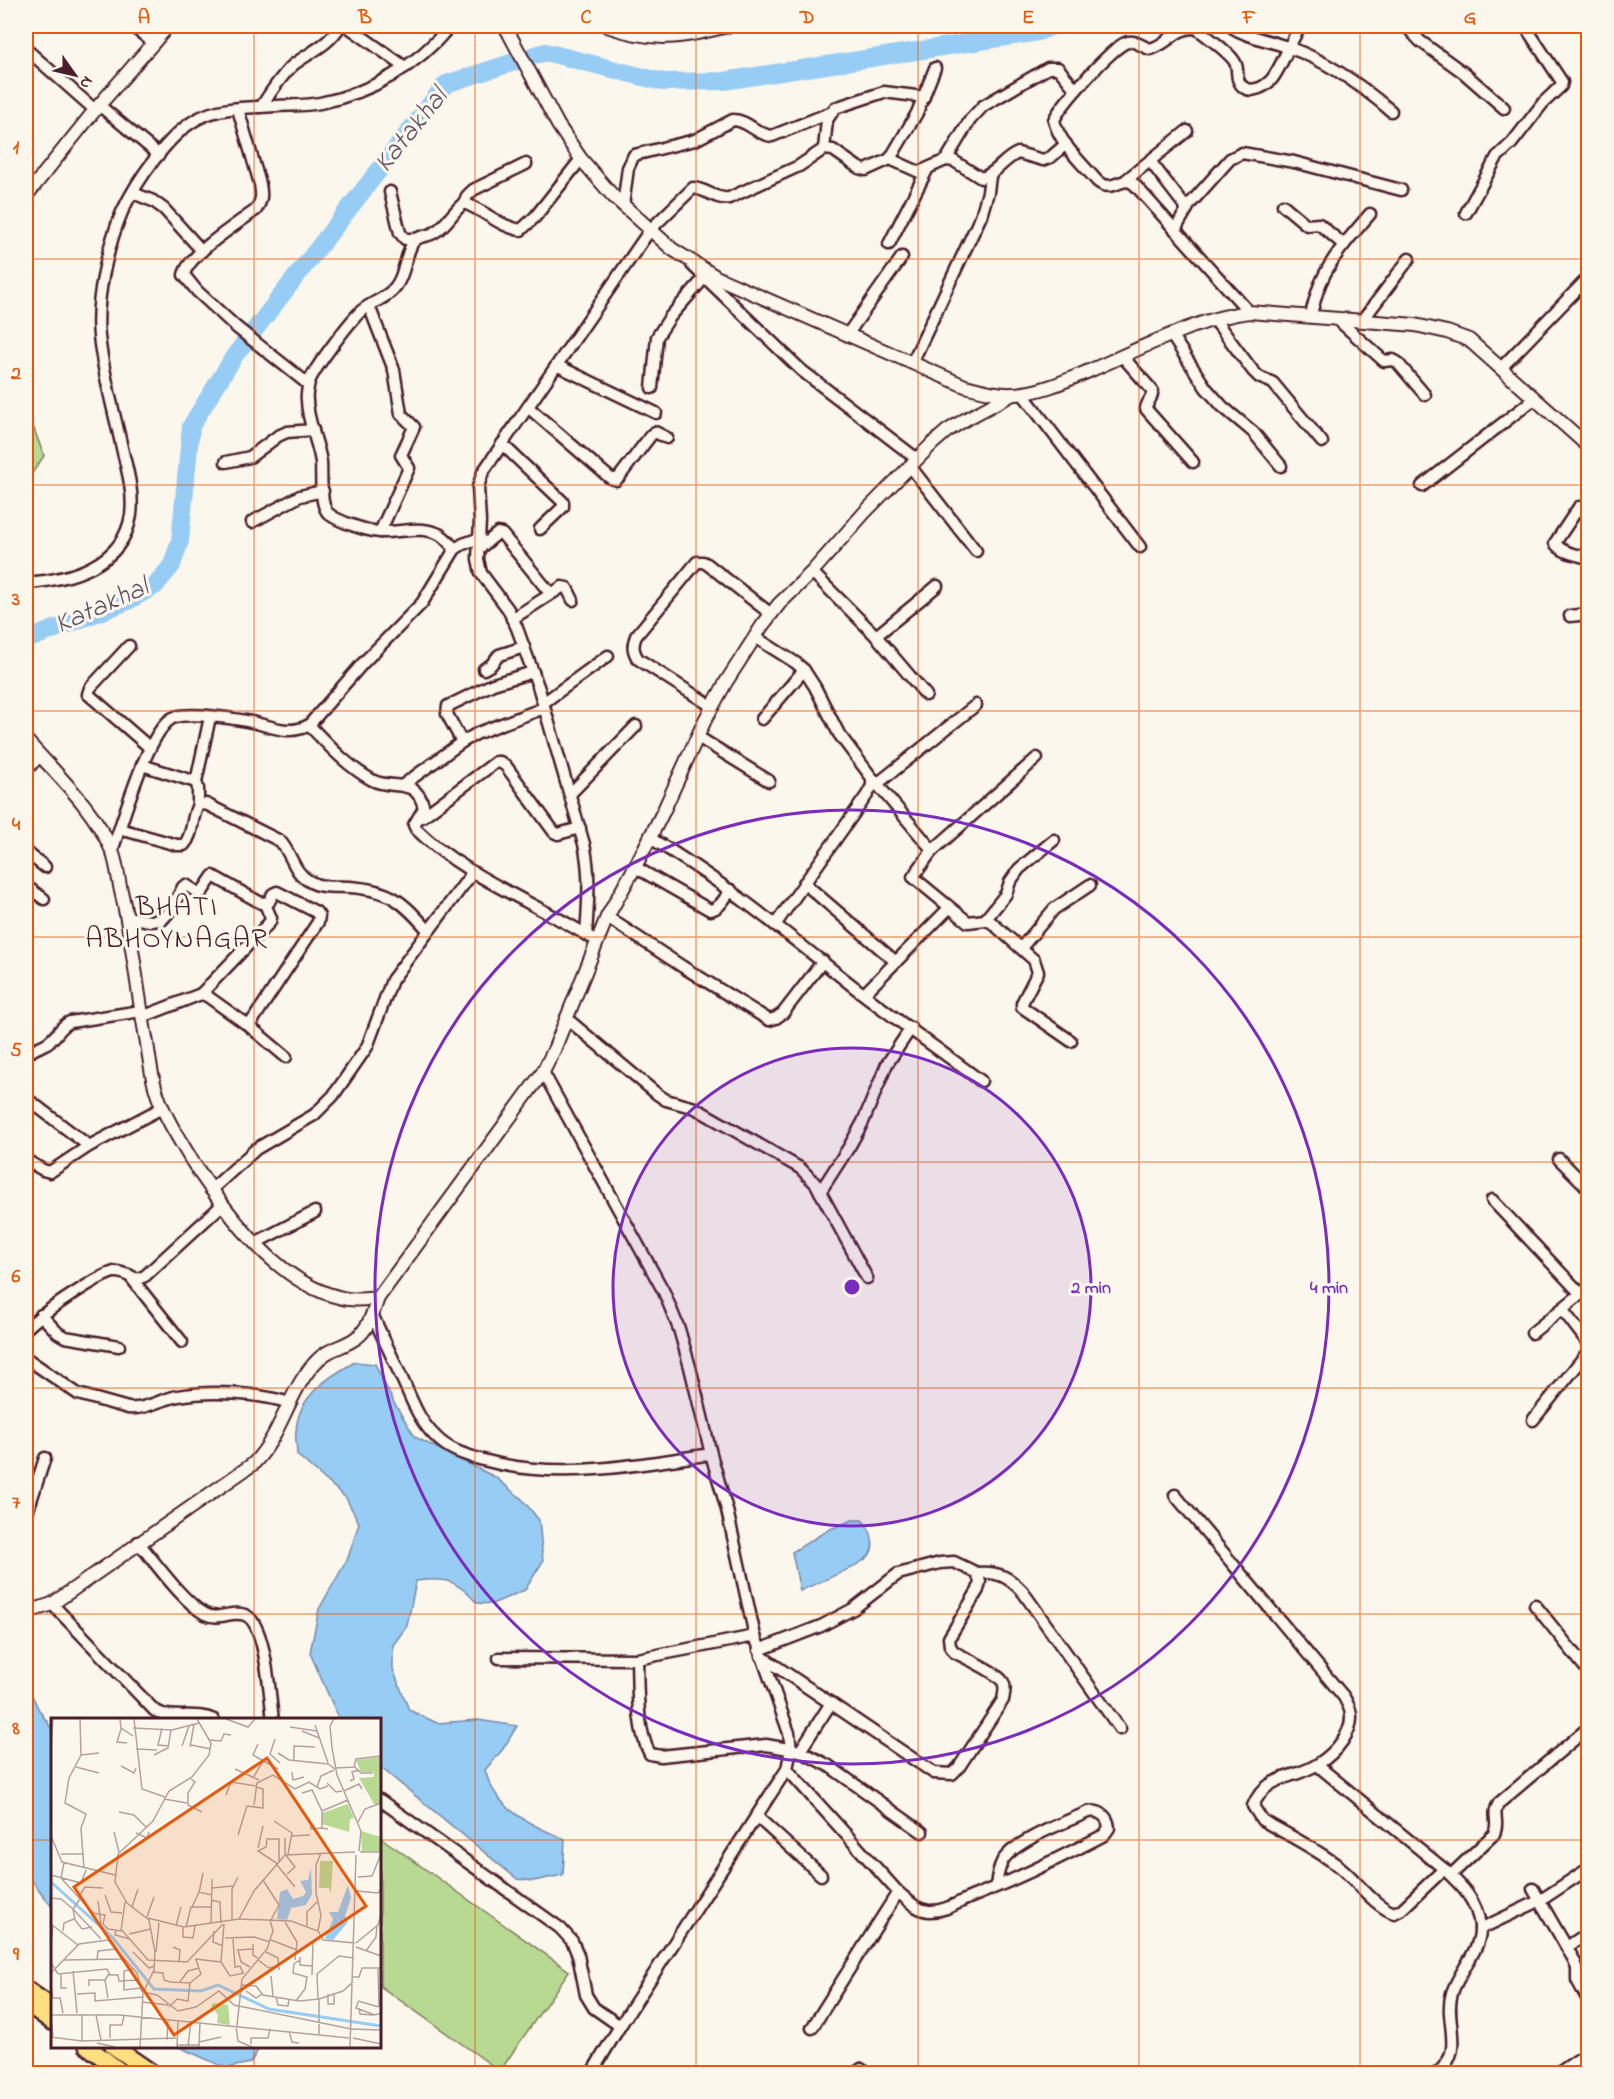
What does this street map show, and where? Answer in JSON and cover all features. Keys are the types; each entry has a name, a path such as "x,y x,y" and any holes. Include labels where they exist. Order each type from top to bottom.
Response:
{"main road":[{"path":"26,1989 51,2006"},
{"path":"26,2003 51,2021"},
{"path":"90,2048 124,2073"},
{"path":"116,2048 154,2073"}],"street":[{"path":"132,26 154,43"},
{"path":"26,195 97,107 168,26"},
{"path":"261,107 282,76 326,43 340,26"},
{"path":"347,26 405,67"},
{"path":"26,583 61,578 87,570 106,559 121,541 131,516 129,479 103,365 99,334 100,303 105,271 122,212 159,155 180,132 198,118 220,111 319,104 355,94 405,67 435,44 450,26"},
{"path":"607,26 634,35 656,38 681,36 699,29 728,26"},
{"path":"1187,131 1126,180 1112,186 1103,186 1066,144 1056,129 1054,120 1076,90 1111,54 1127,42 1134,42 1149,49 1158,47 1181,29 1190,26 1196,28 1232,57 1238,65 1238,81 1250,90 1261,89 1273,78 1300,26"},
{"path":"1230,26 1246,35 1289,47 1348,77 1392,111"},
{"path":"1406,26 1420,41 1464,73 1504,108"},
{"path":"1466,213 1497,157 1512,143 1535,112 1561,86 1562,82 1526,26"},
{"path":"507,29 558,125 595,178 623,206 685,258 801,370 913,462 976,551"},
{"path":"26,49 159,155"},
{"path":"26,1607 37,1609 52,1604 253,1464 265,1452 313,1365 323,1354 356,1339 366,1328 378,1298 543,1072 566,1018 591,938 589,864 544,705 524,647 504,602 481,573 478,559 477,487 483,472 650,230 693,188 700,188 721,199 729,198 799,166 824,149 832,150 859,168 866,170 890,159 910,127 935,68"},
{"path":"890,159 919,172 946,160 970,120 983,105 1048,68 1058,68 1076,90"},
{"path":"623,206 628,168 634,155 687,143 733,120 772,136 830,113 835,108 884,92 924,97"},
{"path":"238,109 262,196 256,210 201,251 185,268 184,275 197,291 236,327 308,384"},
{"path":"824,149 825,131 830,113"},
{"path":"946,160 961,164 981,178 990,176 1012,155 1018,153 1043,160 1066,144"},
{"path":"1176,228 1187,209 1230,159 1242,153 1314,167 1401,190"},
{"path":"464,203 512,229 521,230 535,217 581,159"},
{"path":"1150,161 1187,209"},
{"path":"455,549 445,538 430,532 411,529 380,532 368,530 334,518 327,513 323,506 321,461 307,400 308,384 350,323 398,285 411,245 416,239 435,233 464,203 473,190 526,164"},
{"path":"889,244 927,170"},
{"path":"912,363 981,216 990,176"},
{"path":"1126,180 1131,181 1176,228 1249,312"},
{"path":"390,192 400,233 405,239 416,239"},
{"path":"133,193 158,204 201,251"},
{"path":"1283,205 1307,225 1319,224 1344,245"},
{"path":"1310,317 1326,270 1370,214"},
{"path":"847,335 902,256"},
{"path":"685,258 718,278 847,335 965,386 991,393 1018,394 1042,390 1214,319 1249,312 1415,325 1447,332 1469,340 1588,446"},
{"path":"1362,321 1409,259"},
{"path":"652,388 657,337 670,317 705,278"},
{"path":"1501,368 1588,278"},
{"path":"369,306 394,370 401,414 414,427 401,455 409,468 380,532"},
{"path":"1214,319 1253,371 1273,383 1322,442"},
{"path":"1338,320 1384,361 1397,362 1425,395"},
{"path":"1172,336 1206,388 1223,407 1253,432 1281,466"},
{"path":"1123,357 1152,390 1152,397 1146,409 1192,462"},
{"path":"558,366 656,413"},
{"path":"591,938 607,917 635,867 726,682 771,614 913,462 947,431 1018,394"},
{"path":"1018,394 1140,547"},
{"path":"1422,486 1534,399"},
{"path":"529,408 610,478 616,480 651,435 655,432 667,438"},
{"path":"226,462 250,457 287,432 313,430"},
{"path":"502,444 563,502 563,507 540,529"},
{"path":"252,522 300,496 323,491"},
{"path":"1580,507 1555,543 1557,548 1588,558"},
{"path":"112,851 149,747 164,723 174,717 210,717 250,722 290,731 309,725 363,663 422,603 455,549 463,544 479,544 498,533 501,534 550,593"},
{"path":"713,707 638,659 633,652 636,636 697,562 707,564 771,614"},
{"path":"812,572 876,636 926,696"},
{"path":"876,636 937,586"},
{"path":"512,619 562,587 567,588 573,600"},
{"path":"1570,616 1588,614"},
{"path":"755,637 804,670 839,734 874,781 929,846 931,852"},
{"path":"129,646 90,688 88,694 149,747"},
{"path":"484,669 491,665 499,655 524,647"},
{"path":"403,784 462,742 495,725 544,705 609,656"},
{"path":"762,719 804,670"},
{"path":"462,742 447,714 448,706 493,684 533,672"},
{"path":"775,925 867,795 874,781 976,705"},
{"path":"120,829 177,845 184,845 189,839 194,811 198,805 196,782 210,717"},
{"path":"309,725 338,755 374,781 382,784 403,784 413,791 423,804 422,813 414,825 419,832 473,872 591,938"},
{"path":"570,794 636,726"},
{"path":"698,736 769,781"},
{"path":"26,740 80,799 112,851 127,918 154,1086 176,1136 222,1204 255,1243 280,1266 301,1281 323,1292 343,1298 378,1298"},
{"path":"26,770 39,755"},
{"path":"1037,759 931,852 913,877 968,922 985,920 997,927 1034,960 1038,972 1022,1007 1071,1041"},
{"path":"417,820 496,762 500,762 506,766 554,832 558,834 580,828"},
{"path":"142,765 196,782"},
{"path":"198,805 206,804 280,841 295,869 312,883 325,887 349,887 389,895 406,906 428,930"},
{"path":"650,838 731,890 864,994 981,1081"},
{"path":"985,920 1006,894 1010,882 1019,869 1054,840"},
{"path":"26,852 45,867"},
{"path":"635,867 710,910 718,906 731,890"},
{"path":"211,1190 256,1149 314,1115 333,1096 368,1047 392,980 473,872"},
{"path":"26,1056 34,1048 47,1043 65,1024 70,1022 141,1014 201,994 270,922 271,918 265,904 213,876 202,892 197,892 186,885 183,887 171,910 162,920 127,918"},
{"path":"804,883 896,962"},
{"path":"1021,948 1054,909 1090,885"},
{"path":"26,886 44,899"},
{"path":"249,1026 320,916 277,892 265,904"},
{"path":"864,994 945,913 948,909 947,905"},
{"path":"607,917 769,1020 783,1013 823,961"},
{"path":"201,994 249,1026 286,1057"},
{"path":"566,1018 666,1100 695,1108 800,1168 820,1192 867,1278"},
{"path":"820,1192 849,1148 863,1122 887,1064 911,1028"},
{"path":"543,1072 664,1292 679,1329 727,1510 755,1636 796,1750"},
{"path":"26,1098 89,1146"},
{"path":"26,1160 50,1172 89,1146 162,1108"},
{"path":"1559,1159 1588,1188"},
{"path":"1492,1200 1584,1290 1532,1333"},
{"path":"26,1329 41,1315 104,1276 115,1272 137,1279 145,1276 222,1204"},
{"path":"255,1243 315,1212"},
{"path":"128,1275 182,1342"},
{"path":"1562,1309 1588,1343"},
{"path":"372,1314 419,1416 433,1435 448,1448 492,1462 518,1467 575,1471 711,1455"},
{"path":"41,1315 58,1333 65,1336 119,1346"},
{"path":"1533,1420 1588,1352"},
{"path":"27,1362 78,1394 128,1408 136,1409 168,1398 194,1394 245,1395 290,1403"},
{"path":"26,1516 45,1458"},
{"path":"1175,1495 1344,1697 1350,1711 1350,1724 1336,1748 1317,1765 1286,1776 1265,1787 1257,1795 1252,1806 1262,1820 1327,1858 1379,1904 1394,1913 1402,1909 1494,1834 1497,1828 1494,1810 1499,1803 1588,1728"},
{"path":"138,1542 187,1599 203,1613 214,1618 240,1613 253,1620 264,1654 273,1718"},
{"path":"760,1652 821,1626 853,1609 898,1574 940,1563 954,1562 977,1573 999,1574 1010,1579 1023,1592 1120,1729"},
{"path":"760,1652 934,1773 952,1774 1003,1700 1005,1692 1004,1682 997,1676 954,1652 950,1646 949,1638 978,1590 980,1582 977,1573"},
{"path":"52,1604 155,1712 165,1716 208,1718"},
{"path":"1535,1605 1588,1671"},
{"path":"499,1658 637,1659 755,1636"},
{"path":"637,1659 644,1744 650,1754 661,1756 766,1745 796,1750 829,1766 922,1832"},
{"path":"591,2073 787,1769 796,1750 831,1703"},
{"path":"1317,1765 1447,1872 1473,1900 1479,1915 1480,1929 1477,1942 1451,1994 1452,2050 1449,2060 1436,2073"},
{"path":"787,1769 898,1892 922,1910 943,1909 996,1887 1054,1861 1104,1835 1109,1828 1108,1821 1102,1813 1088,1812 1017,1846 1003,1861 998,1872 996,1887"},
{"path":"381,1801 560,1928 572,1941 578,1955 586,1995 594,2008 620,2026"},
{"path":"756,1816 821,1875"},
{"path":"1480,1929 1541,1900 1588,1869"},
{"path":"1533,1889 1577,1967 1577,1980 1588,2000"},
{"path":"812,2028 898,1892"},
{"path":"1567,1947 1588,1933"},
{"path":"1557,2073 1588,2053"},
{"path":"854,2073 861,2069 869,2073"}],"green space":[{"path":"26,420 31,421 44,456 26,482"},
{"path":"381,1838 569,1971 500,2071 381,1987"}],"water":[{"path":"355,1362 375,1364 394,1403 415,1437 495,1477 522,1499 539,1520 543,1561 525,1590 492,1604 477,1603 463,1589 450,1582 416,1581 407,1626 393,1645 393,1669 409,1710 437,1723 478,1720 517,1726 503,1749 485,1770 490,1784 505,1805 539,1828 565,1839 563,1875 534,1881 517,1879 381,1768 381,1718 339,1718 310,1653 319,1609 348,1558 359,1523 346,1498 297,1455 296,1437 298,1419 308,1398 335,1374"},
{"path":"852,1520 862,1520 869,1529 873,1546 869,1556 850,1568 800,1591 792,1552 828,1530"},
{"path":"26,1683 39,1710 51,1728 51,1906 33,1882 26,1877"},
{"path":"181,2048 259,2048 250,2063 226,2068"}],"waterway":[{"name":"Katakhal","path":"26,640 128,601 155,586 172,565 180,541 191,426 235,355 446,84 545,52 663,82 724,81 1038,32 1053,26"}],"district":[{"name":"BHATI ABHOYNAGAR","path":"177,924"}]}
